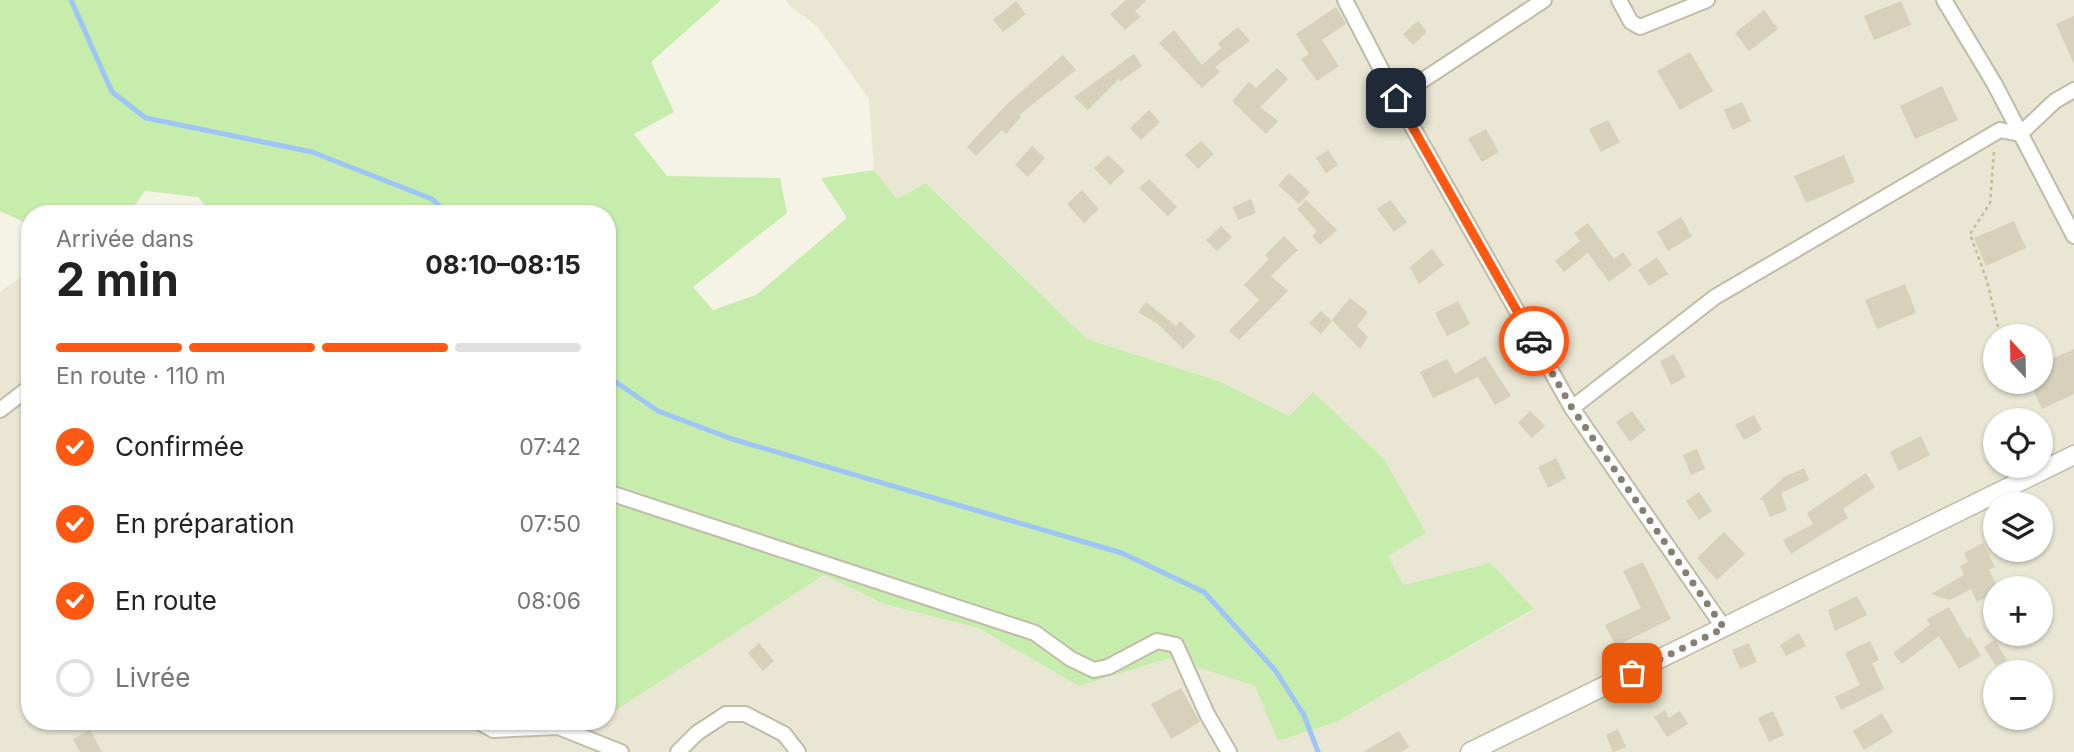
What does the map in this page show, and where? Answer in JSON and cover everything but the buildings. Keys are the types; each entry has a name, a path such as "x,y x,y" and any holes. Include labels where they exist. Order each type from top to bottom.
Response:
{"street":[{"path":"1345,0 1396,98 1572,408 1724,628"},
{"path":"1396,98 1544,0"},
{"path":"1619,0 1631,22 1640,27 1707,0"},
{"path":"1944,0 1994,83 2074,236"},
{"path":"2020,134 2054,101 2074,90"},
{"path":"1572,408 1715,297 2000,130 2020,134"},
{"path":"0,410 21,394"},
{"path":"1470,752 2074,455"},
{"path":"616,495 1035,633 1071,659 1094,670 1108,667 1157,641 1176,645 1207,714 1229,752"},
{"path":"678,752 697,733 726,714 745,714 784,734 798,752"},
{"path":"566,730 621,752"}],"path":[{"path":"1997,324 1987,281 1970,234 1990,203 1992,160 2000,130"}],"shaded area":[{"path":"786,0 2074,0 2074,752 0,752 0,292 21,277 21,730 616,730 616,710 824,575 884,604 978,628 1079,686 1170,658 1255,686 1279,741 1336,722 1534,610 1490,563 1403,585 1388,556 1426,533 1313,392 1289,416 1221,382 1087,339 927,183 897,199 874,170 869,99 818,27"}],"green space":[{"path":"0,0 721,0 651,62 674,112 634,134 667,176 780,178 787,213 693,287 713,310 756,295 847,218 821,178 874,170 897,199 926,183 1087,339 1221,382 1289,416 1313,392 1384,459 1426,533 1388,556 1403,585 1490,563 1534,609 1336,722 1278,741 1255,686 1170,658 1079,686 978,628 884,604 824,575 616,710 616,205 205,205 198,197 145,191 135,205 21,205 21,221 0,211"}],"waterway":[{"path":"71,0 112,92 146,118 312,152 432,199 438,205"},
{"path":"616,382 658,411 732,439 1122,553 1204,592 1275,670 1304,715 1318,752"}],"way so far":[{"path":"1534,341 1572,408 1724,628 1632,673"}],"route":[{"path":"1396,98 1534,341"}]}
